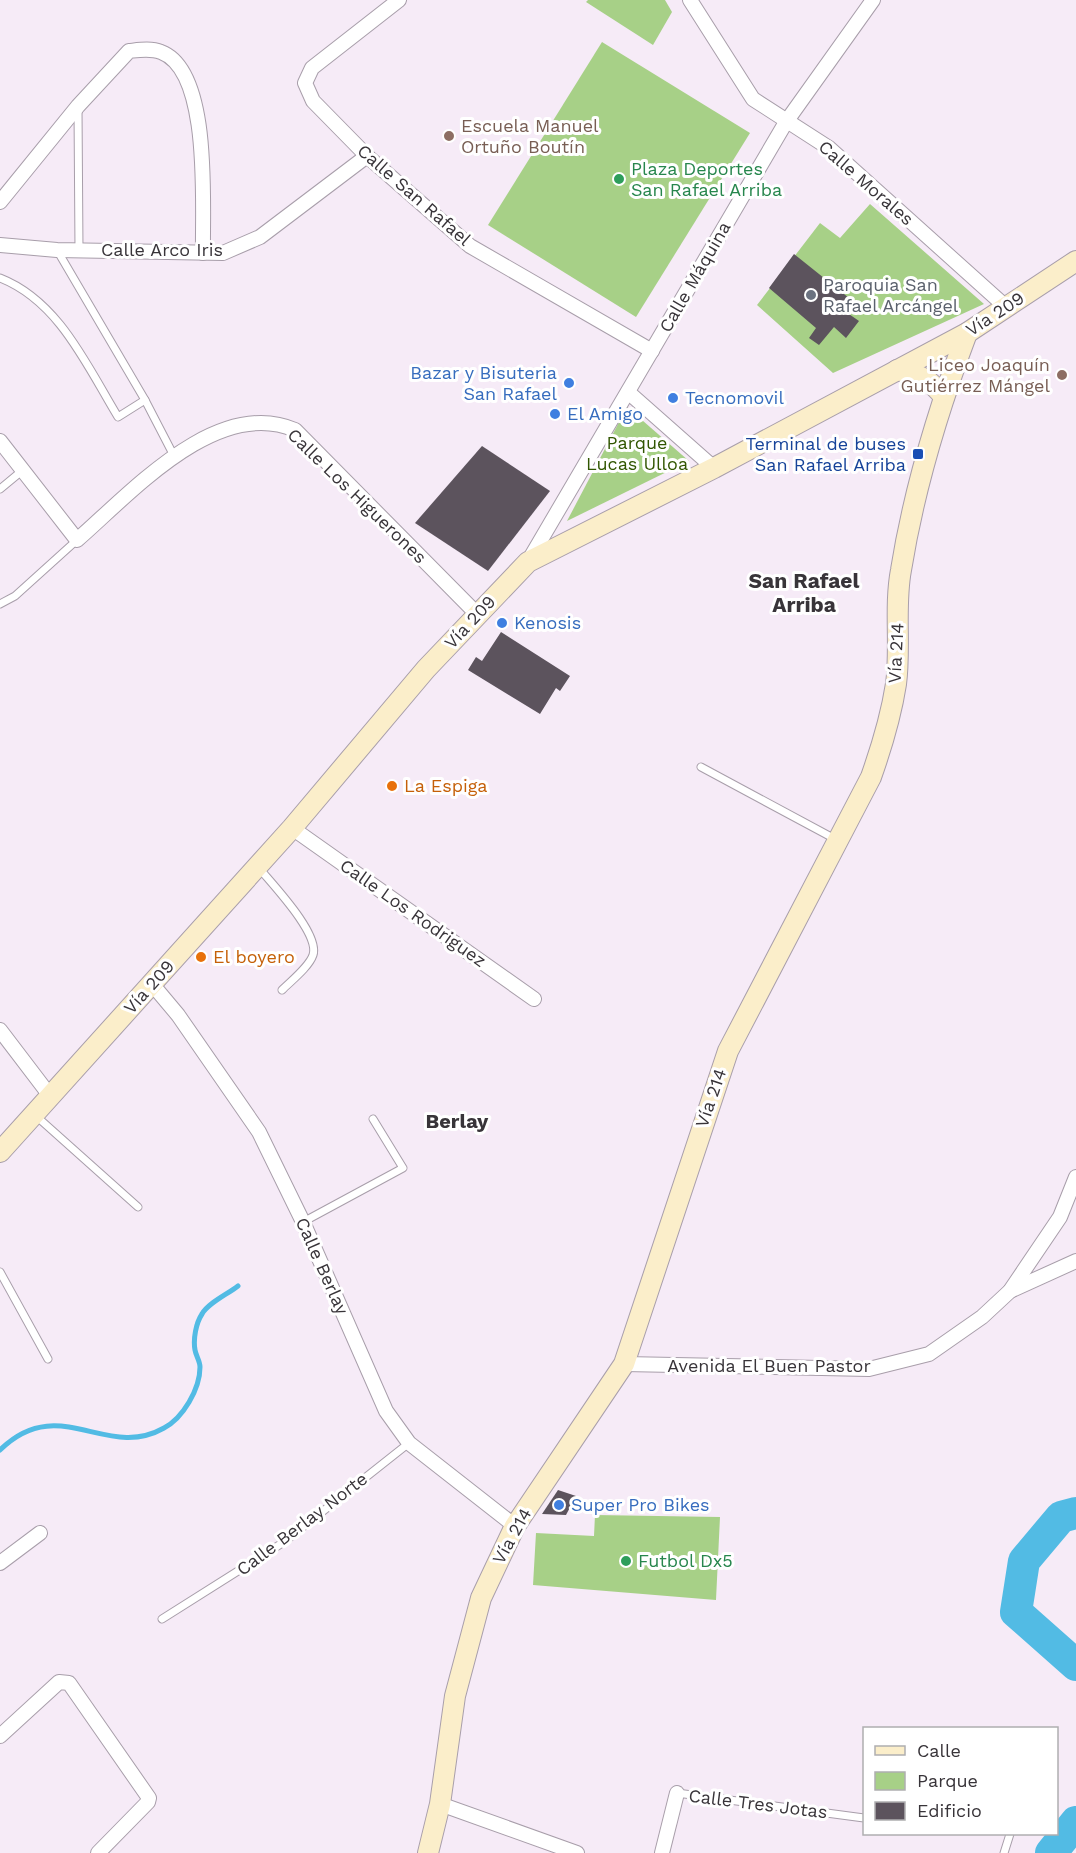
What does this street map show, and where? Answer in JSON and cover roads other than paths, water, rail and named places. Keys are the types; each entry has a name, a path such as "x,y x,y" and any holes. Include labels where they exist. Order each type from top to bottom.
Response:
{"main road":[{"name":"Vía 209","path":"0,1152 292,828 477,614 528,562 714,468 968,333 1076,261"},
{"name":"Vía 214","path":"428,1853 440,1804 455,1696 481,1598 515,1526 624,1365 728,1051 871,777 887,731 896,683 900,573 917,490 944,397 968,333"},
{"path":"897,370 919,375 937,388 944,397"}],"street":[{"name":"Calle San Rafael","path":"399,0 312,68 305,83 313,100 367,156 470,246 652,351"},
{"name":"Calle Morales","path":"690,0 753,99 829,148 1006,307"},
{"name":"Calle Máquina","path":"528,562 786,122 873,0"},
{"path":"0,202 78,106 129,51 161,52 174,60 187,81 198,111 203,253"},
{"name":"Calle Arco Iris","path":"0,245 57,250 223,253 260,237 367,156"},
{"path":"628,392 714,468"},
{"name":"Calle Los Higuerones","path":"78,540 174,456 220,431 243,424 278,423 295,430 477,614"},
{"path":"0,441 78,540"},
{"name":"Calle Los Rodriguez","path":"292,828 534,999"},
{"name":"Calle Berlay","path":"152,984 178,1015 254,1123 303,1222 386,1411 409,1443 515,1526"},
{"path":"0,1030 51,1097"},
{"name":"Avenida El Buen Pastor","path":"624,1365 869,1369 929,1354 982,1317 1010,1291 1060,1217 1076,1177"},
{"path":"1010,1291 1076,1261"},
{"path":"0,1563 40,1533"},
{"path":"0,1736 59,1682 69,1683 150,1798 98,1853"},
{"name":"Calle Tres Jotas","path":"662,1853 677,1793"},
{"path":"440,1804 577,1853"}],"lane":[{"path":"78,106 79,250"},
{"path":"57,250 145,400 174,456"},
{"path":"0,278 32,296 52,315 68,336 118,417 145,400"},
{"path":"0,489 23,470"},
{"path":"0,604 15,596 78,540"},
{"path":"701,767 838,840"},
{"path":"258,866 309,932 315,948 312,958 282,990"},
{"path":"34,1115 138,1207"},
{"path":"303,1222 404,1167 373,1119"},
{"path":"0,1272 48,1359"},
{"name":"Calle Berlay Norte","path":"162,1619 284,1542 409,1443"},
{"name":"Calle Tres Jotas","path":"677,1793 863,1818"},
{"path":"1004,1853 1009,1835"}],"waterway":[{"path":"0,1450 22,1434 42,1427 63,1426 122,1437 143,1436 164,1428 184,1410 197,1384 200,1367 194,1341 200,1318 209,1306 238,1286"},
{"path":"1076,1513 1061,1517 1024,1561 1016,1612 1076,1665"},
{"path":"1051,1853 1076,1822"}],"place":[{"name":"Escuela Manuel Ortuño Boutín","path":"449,136"},
{"name":"Plaza Deportes San Rafael Arriba","path":"619,179"},
{"name":"Paroquia San Rafael Arcángel","path":"811,295"},
{"name":"Liceo Joaquín Gutiérrez Mángel","path":"1062,375"},
{"name":"Bazar y Bisuteria San Rafael","path":"569,383"},
{"name":"Tecnomovil","path":"673,398"},
{"name":"El Amigo","path":"555,414"},
{"name":"Terminal de buses San Rafael Arriba","path":"918,454"},
{"name":"Kenosis","path":"502,623"},
{"name":"La Espiga","path":"392,786"},
{"name":"El boyero","path":"201,957"},
{"name":"Super Pro Bikes","path":"559,1505"},
{"name":"Futbol Dx5","path":"626,1561"}],"district":[{"name":"San Rafael Arriba","path":"804,593"},
{"name":"Berlay","path":"457,1121"}],"park label":[{"name":"Parque Lucas Ulloa","path":"637,453"}]}
